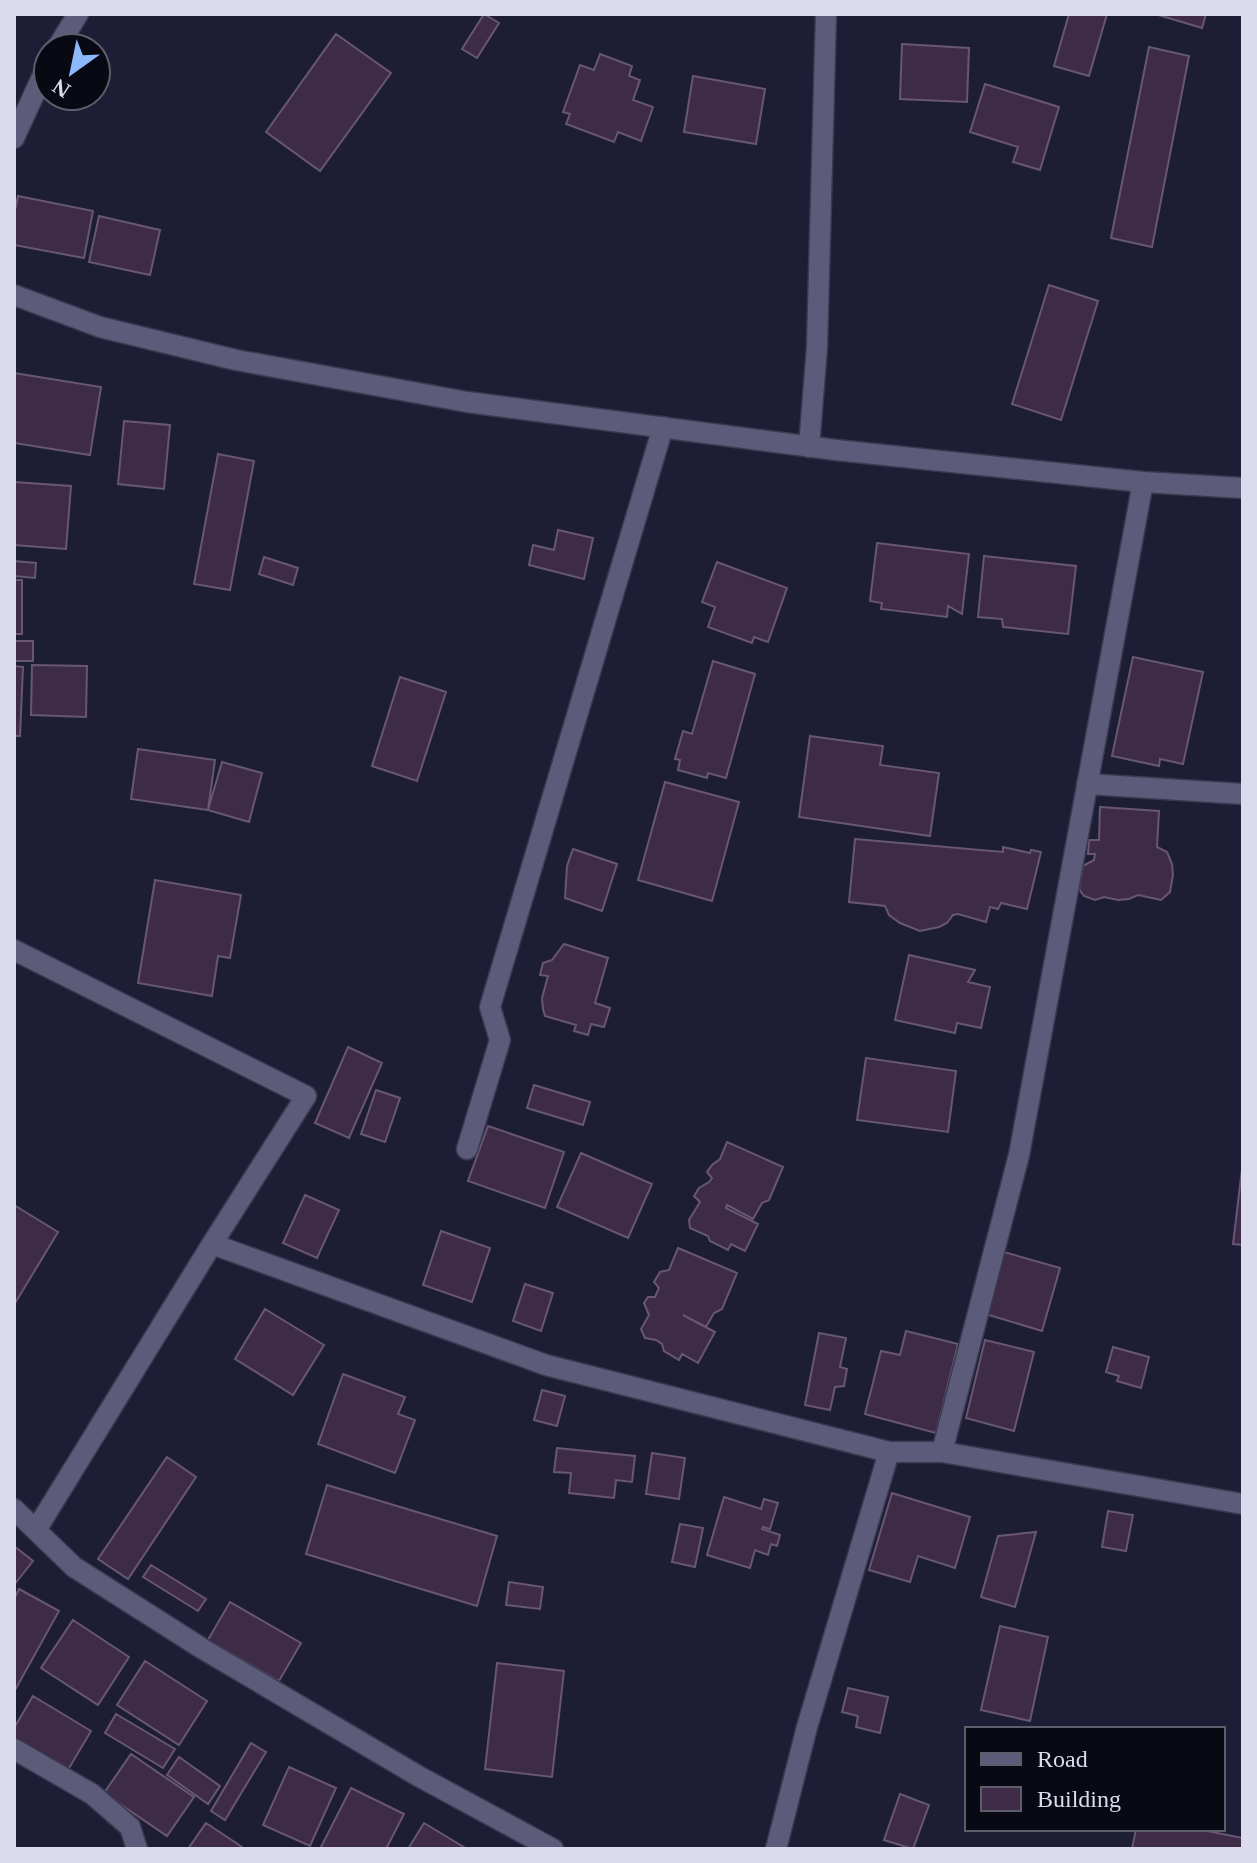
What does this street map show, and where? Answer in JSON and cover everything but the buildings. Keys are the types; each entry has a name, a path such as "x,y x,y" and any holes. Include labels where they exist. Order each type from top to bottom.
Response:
{"street":[{"path":"67,32 78,14"},
{"path":"809,447 817,347 826,14"},
{"path":"14,138 32,99"},
{"path":"14,295 100,327 236,360 467,402 809,447 1143,482 1243,488"},
{"path":"467,1149 500,1040 490,1007 663,427"},
{"path":"942,1452 1019,1155 1143,482"},
{"path":"1087,784 1243,794"},
{"path":"14,950 306,1096 36,1530"},
{"path":"212,1244 546,1365 889,1452 942,1452 1243,1504"},
{"path":"776,1849 807,1727 889,1452"},
{"path":"14,1509 74,1567 203,1649 420,1777 553,1849"},
{"path":"14,1749 92,1794 130,1827 137,1849"}]}
